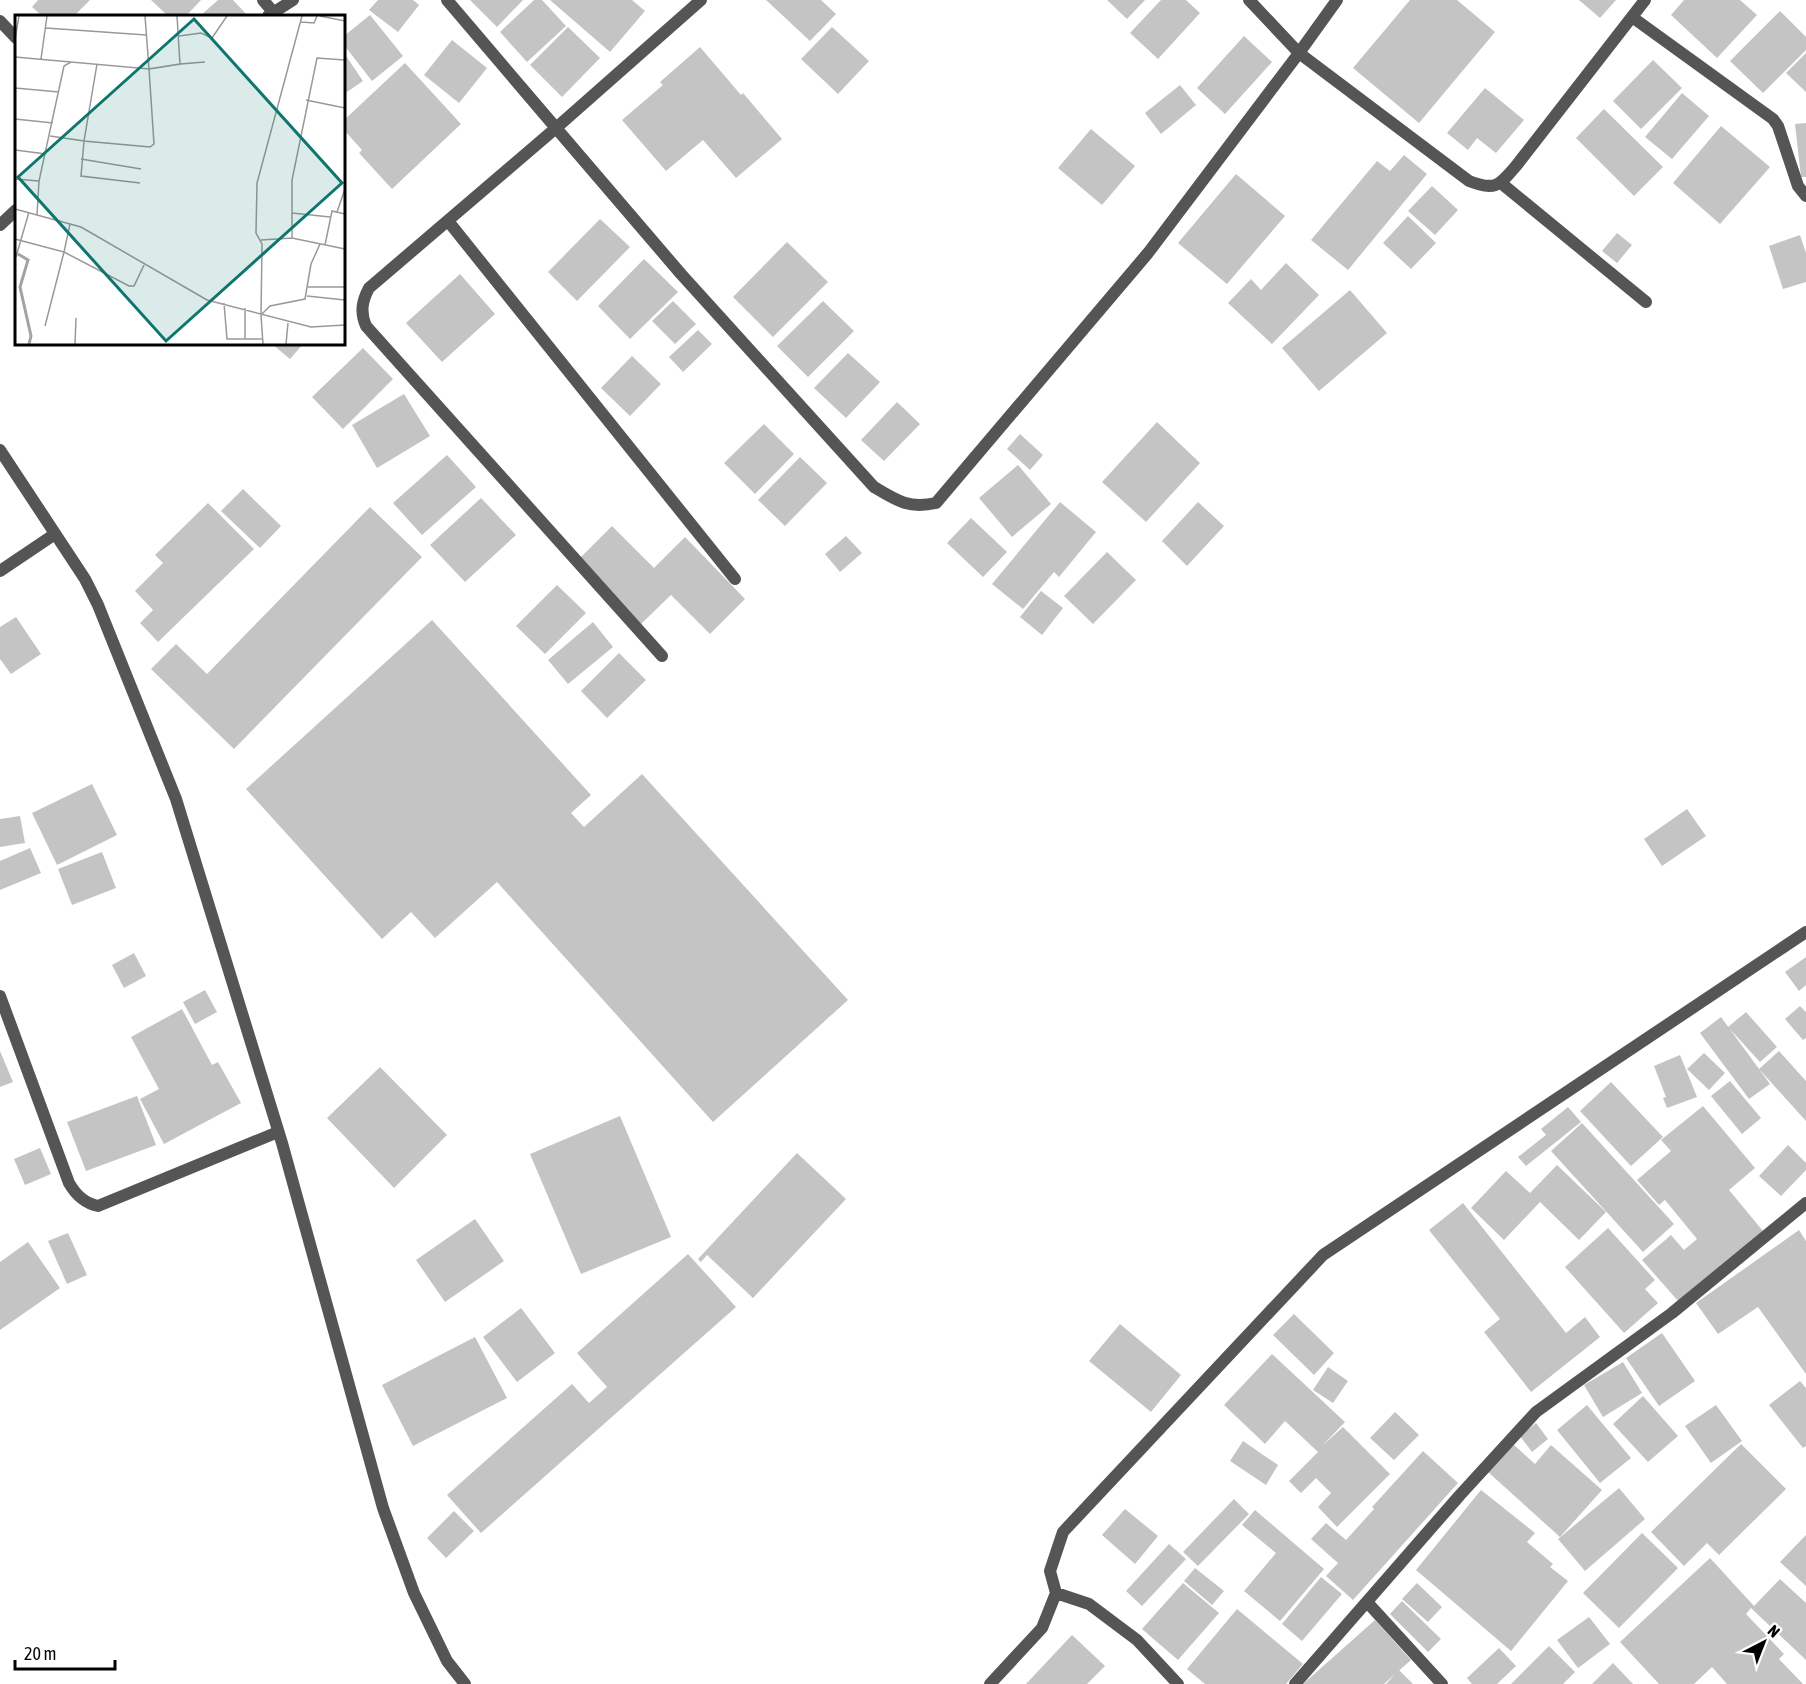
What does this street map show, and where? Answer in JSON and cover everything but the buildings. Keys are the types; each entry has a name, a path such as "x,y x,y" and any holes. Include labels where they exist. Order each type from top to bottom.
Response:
{"street":[{"path":"263,0 271,15 292,0"},
{"path":"447,0 681,274 874,487 897,502 921,507 936,503 1140,262 1337,0"},
{"path":"662,656 366,326 361,316 364,297 369,288 701,0"},
{"path":"1249,0 1299,53 1469,181 1486,188 1501,183 1516,166 1645,0"},
{"path":"1632,17 1773,118 1778,126 1798,186 1806,196"},
{"path":"0,21 15,37"},
{"path":"1501,183 1646,302"},
{"path":"0,225 15,211"},
{"path":"448,221 735,579"},
{"path":"0,450 84,579 98,605 176,799 278,1132 383,1508 414,1593 447,1661 465,1684"},
{"path":"0,572 55,534"},
{"path":"990,1684 1042,1628 1056,1593 1050,1571 1063,1532 1323,1255 1806,932"},
{"path":"0,996 69,1183 74,1192 89,1204 98,1206 278,1132"},
{"path":"1295,1684 1460,1495 1536,1412 1672,1313 1806,1203"},
{"path":"1056,1593 1089,1604 1137,1640 1178,1684"},
{"path":"1367,1602 1442,1684"}]}
